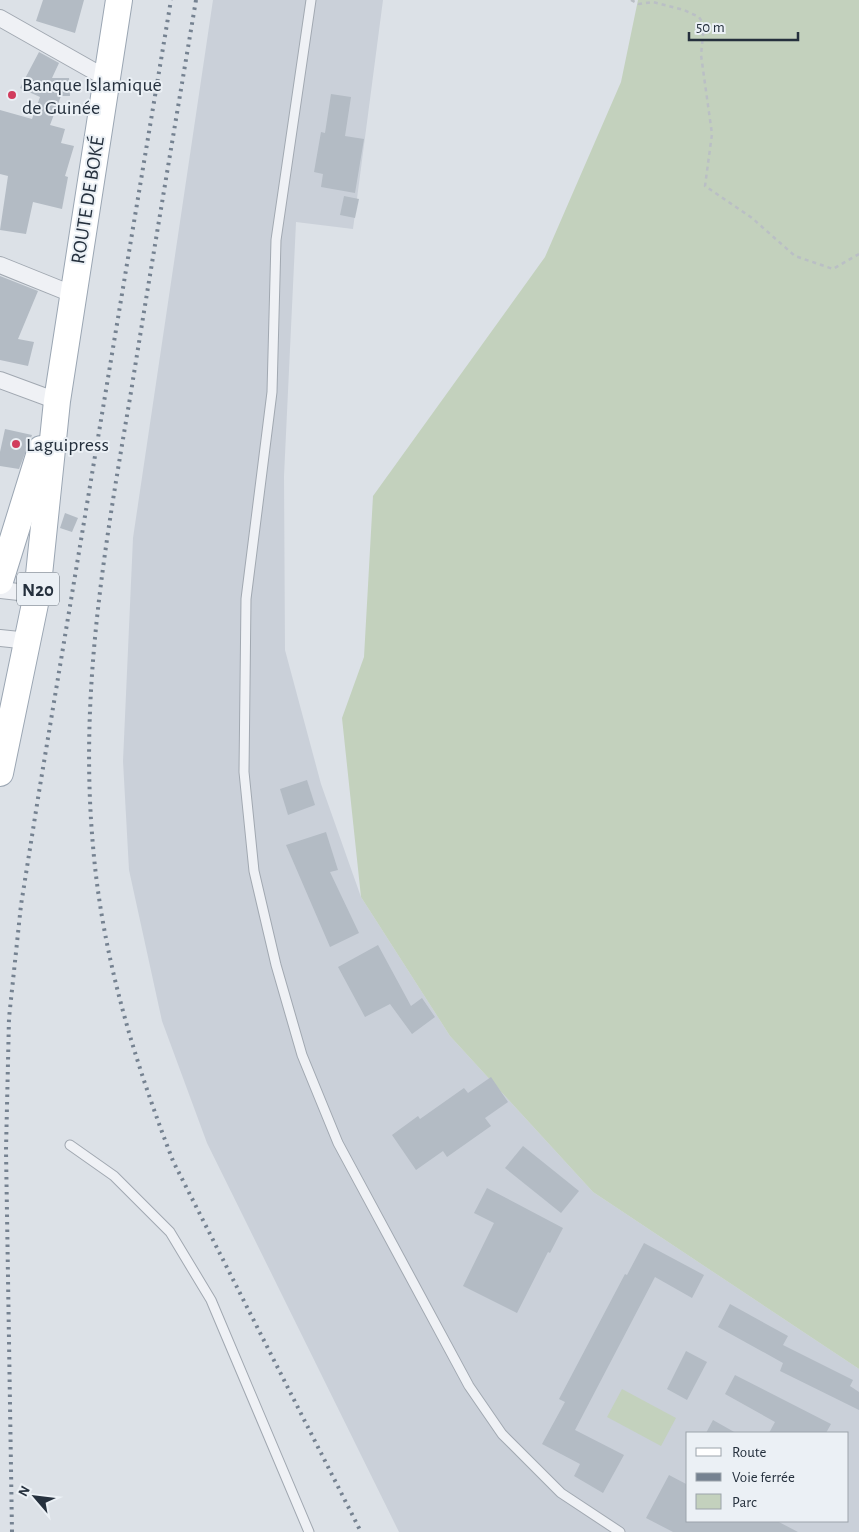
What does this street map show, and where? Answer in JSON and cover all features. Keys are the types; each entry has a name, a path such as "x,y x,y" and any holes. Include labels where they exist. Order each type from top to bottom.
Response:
{"main road":[{"name":"ROUTE DE BOKÉ","path":"57,401 72,294 119,0"},
{"name":"N20","path":"0,581 57,401"},
{"name":"N20","path":"0,773 37,594 57,401"}],"street":[{"path":"0,18 106,78"},
{"path":"0,265 72,294"},
{"path":"0,380 57,401"},
{"path":"0,590 37,594"},
{"path":"0,638 29,640"}],"lane":[{"path":"312,0 276,240 272,392 246,599 244,772 254,871 276,965 302,1055 338,1143 469,1386 502,1434 561,1493 620,1532"},
{"path":"70,1145 114,1176 170,1232 211,1300 309,1532"}],"path":[{"path":"631,0 639,4 653,2 684,10 699,17 704,25 701,56 712,134 705,186 752,218 795,256 833,269 859,254"}],"shaded area":[{"path":"213,0 383,0 353,229 296,222 284,476 285,650 321,784 361,897 450,1036 593,1192 859,1369 859,1532 399,1532 207,1143 162,1021 129,870 123,761 133,538"}],"green space":[{"path":"638,0 859,0 859,1369 593,1192 450,1036 361,897 342,718 364,657 373,496 545,257 621,82"},
{"path":"622,1389 676,1418 661,1446 607,1417"}],"building":[{"path":"43,0 84,0 75,33 36,21"},
{"path":"39,52 59,63 52,78 69,78 70,96 61,96 50,125 65,129 61,143 74,146 65,176 68,177 62,209 33,202 26,234 0,230 8,176 0,174 0,110 32,119 40,97 20,88"},
{"path":"331,94 351,97 345,136 364,139 355,193 321,187 323,174 314,172 321,132 325,133"},
{"path":"344,196 359,199 355,218 340,215"},
{"path":"0,276 38,291 18,339 34,342 28,366 0,360"},
{"name":"Laguipress","path":"5,429 32,435 19,469 0,466 0,452"},
{"path":"65,513 78,518 72,532 60,528"},
{"path":"307,780 315,805 288,815 280,789"},
{"path":"326,832 338,870 330,872 359,933 330,947 286,845"},
{"path":"378,945 411,1006 422,998 435,1017 412,1034 390,1004 365,1017 338,967"},
{"path":"491,1077 508,1102 485,1118 491,1126 447,1157 443,1151 416,1170 392,1135 418,1116 420,1119 464,1088 468,1093"},
{"path":"523,1146 579,1191 561,1213 505,1168"},
{"path":"487,1188 563,1228 550,1253 548,1252 517,1313 463,1286 494,1223 474,1213"},
{"path":"644,1243 704,1275 692,1298 655,1277 575,1430 624,1455 603,1493 574,1476 580,1464 542,1444 565,1402 559,1399 625,1274 627,1275"},
{"path":"730,1304 788,1336 783,1345 853,1380 850,1386 859,1392 859,1410 780,1371 783,1363 718,1327"},
{"path":"686,1351 707,1362 687,1400 667,1389"},
{"path":"735,1375 831,1424 827,1432 770,1432 775,1422 725,1394"},
{"path":"713,1420 734,1432 707,1432"},
{"path":"669,1475 686,1484 686,1522 779,1522 798,1532 673,1532 646,1518"}],"railway":[{"path":"12,1532 6,1150 9,1018 21,905 171,0"},
{"path":"196,0 112,506 97,618 89,731 90,788 97,887 112,967 133,1046 173,1161 361,1532"}],"place":[{"name":"Banque Islamique de Guinée","path":"12,95"},
{"name":"Laguipress","path":"16,444"}]}
